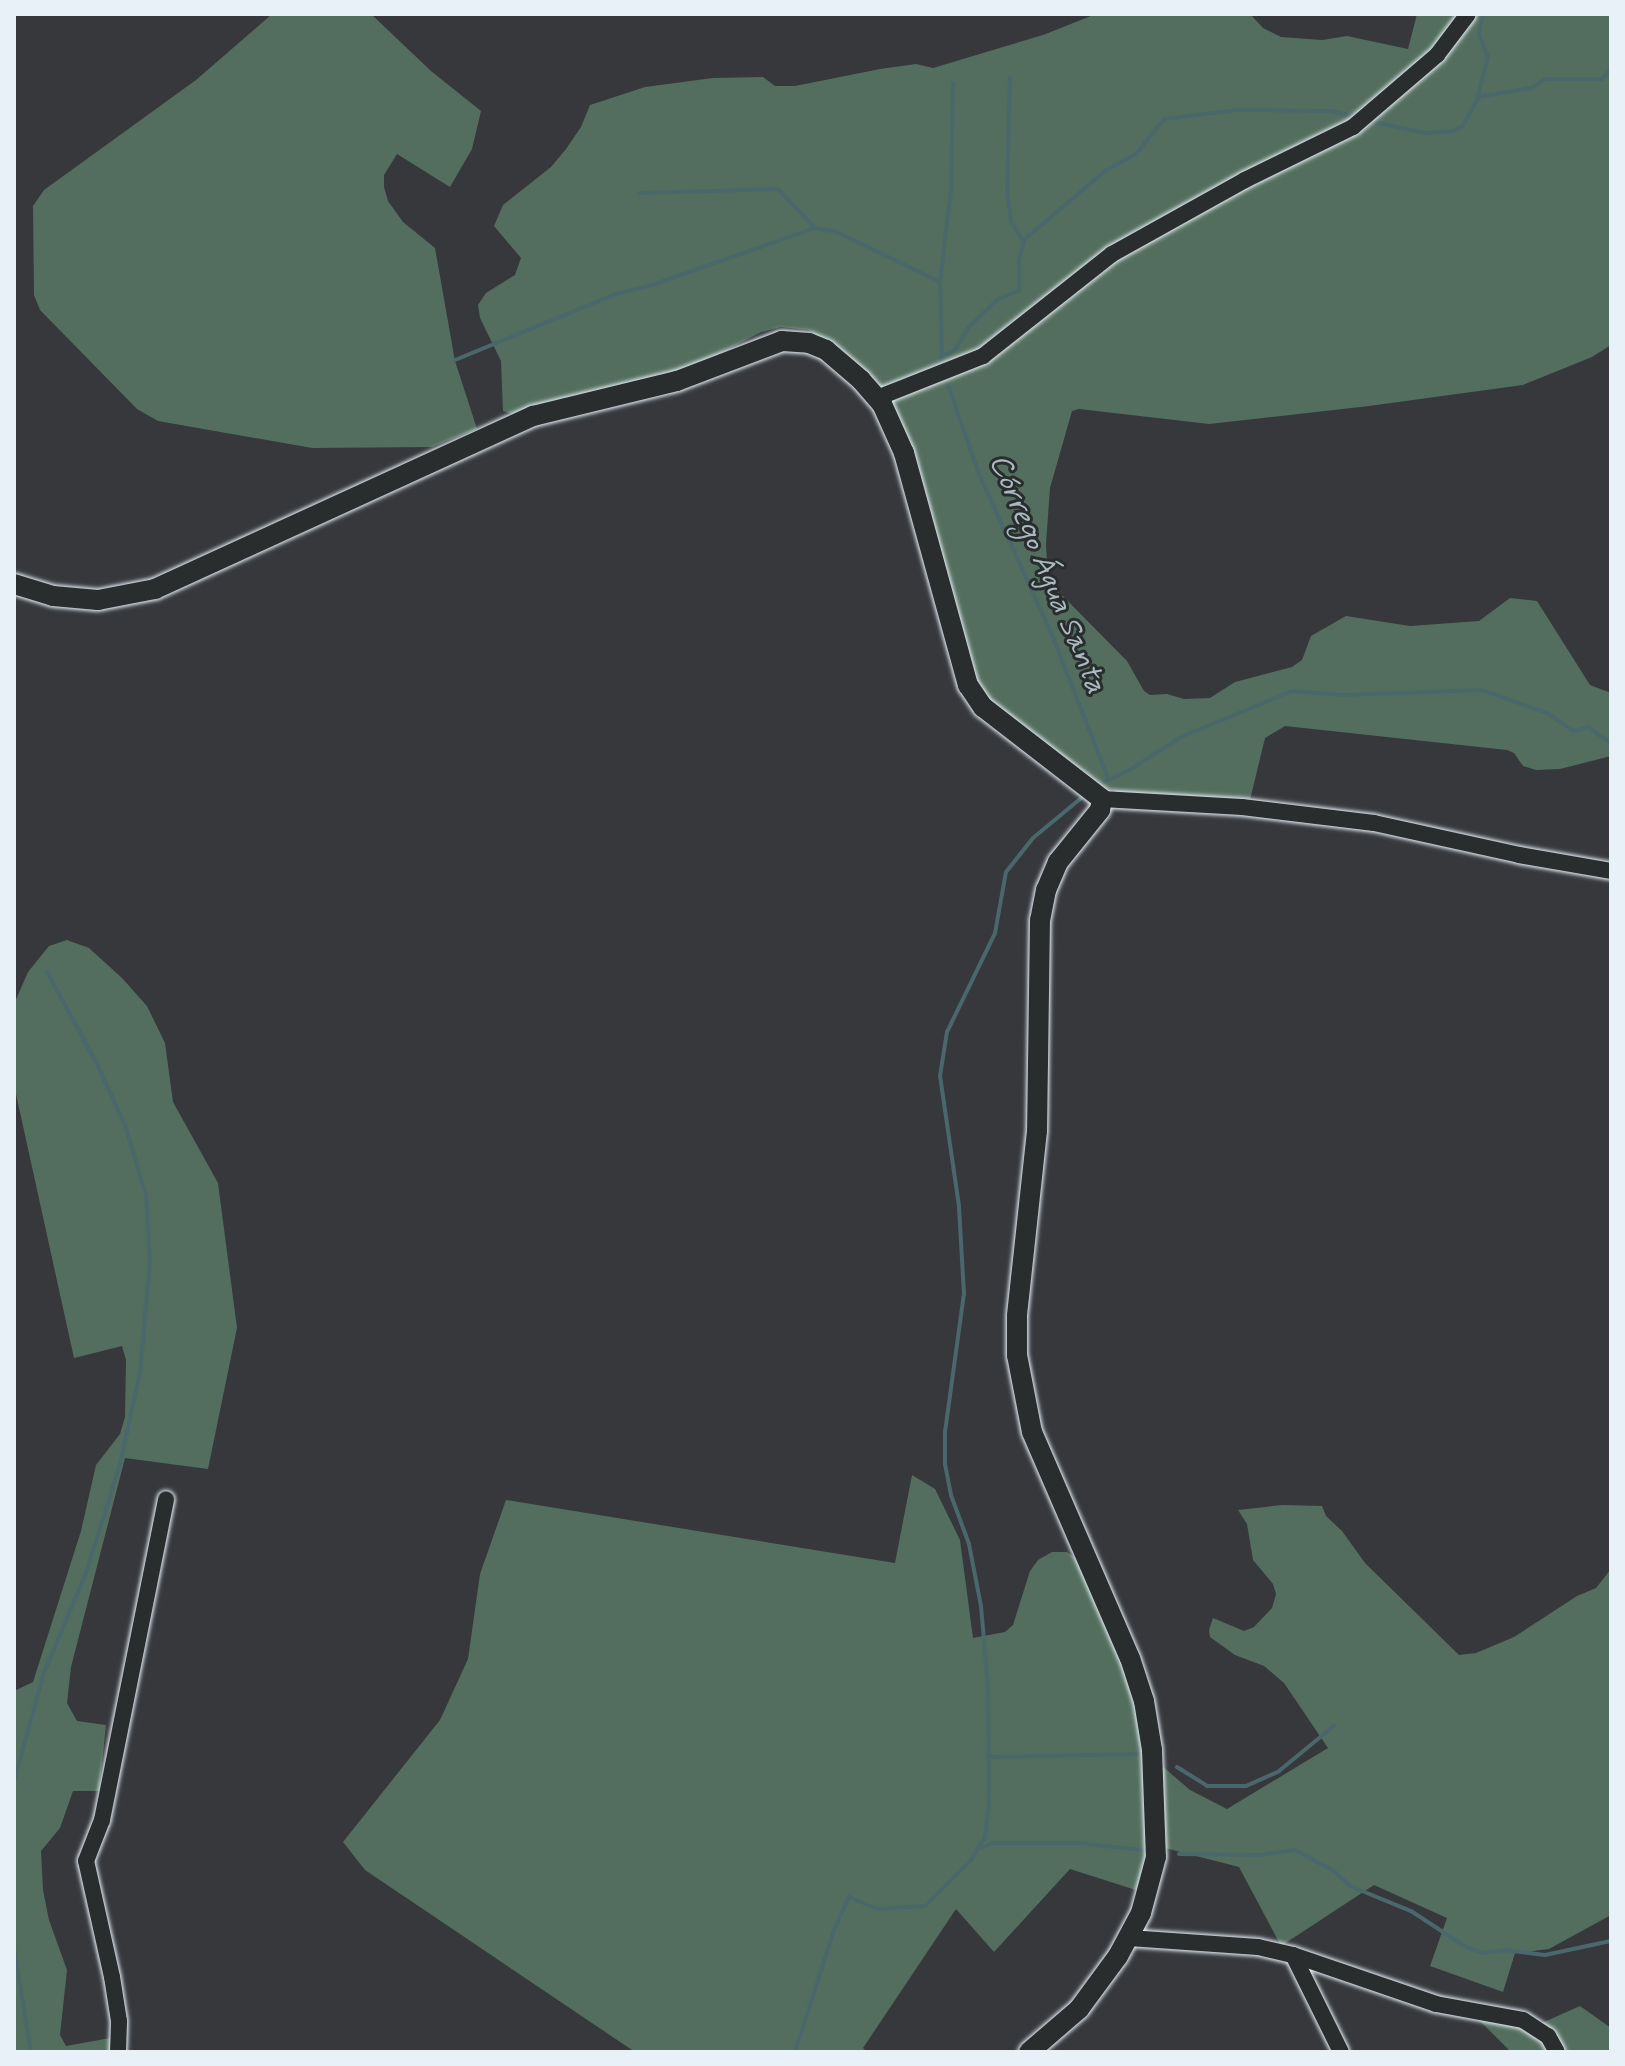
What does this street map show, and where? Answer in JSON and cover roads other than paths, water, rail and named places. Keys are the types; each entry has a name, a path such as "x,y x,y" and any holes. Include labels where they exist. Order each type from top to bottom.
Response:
{"street":[{"path":"877,398 983,356 1112,254 1245,180 1353,127 1437,55 1468,14"},
{"path":"14,584 53,596 98,600 155,589 533,416 677,381 782,341 809,343 826,350 877,398 904,453 968,685 995,717 1102,799 1242,807 1374,823 1519,855 1611,871"},
{"path":"1029,2052 1084,2003 1129,1938 1145,1900 1156,1857 1152,1750 1144,1701 1130,1658 1032,1432 1017,1355 1017,1316 1037,1131 1040,920 1046,890 1058,862 1100,810 1102,799"},
{"path":"118,2052 119,2021 112,1977 86,1861 102,1820 166,1499"},
{"path":"1129,1938 1258,1947 1293,1955 1436,2004 1523,2020 1548,2036 1557,2052"},
{"path":"1293,1955 1341,2052"}],"waterway":[{"name":"Córrego Água Santa","path":"1368,121 1426,133 1453,131 1463,126 1477,100 1488,57 1479,35 1482,14"},
{"path":"1477,97 1532,88 1545,79 1602,79 1611,69"},
{"path":"1010,78 1007,191 1011,221 1023,241"},
{"path":"942,364 940,282 951,190 953,83"},
{"name":"Córrego Água Santa","path":"941,357 955,350 969,327 997,300 1019,290 1019,260 1025,239 1105,171 1136,154 1164,119 1237,110 1332,111 1356,117"},
{"path":"639,193 778,189 815,228 837,232 940,282"},
{"path":"455,360 616,294 652,285 815,228"},
{"name":"Córrego Água Santa","path":"948,385 979,474 1052,635 1108,778"},
{"path":"1102,783 1128,771 1181,737 1292,691 1343,695 1482,690 1547,713 1574,731 1588,727 1611,743"},
{"name":"Córrego Água Santa","path":"795,2052 834,1930 849,1897 877,1909 925,1906 971,1860 985,1837 989,1805 988,1686 981,1606 969,1544 951,1495 945,1465 945,1432 964,1294 959,1206 940,1076 947,1032 995,933 1006,872 1033,838 1086,794"},
{"path":"14,1781 44,1673 87,1570 120,1464 140,1372 150,1262 146,1195 125,1125 97,1064 47,972"},
{"path":"1177,1767 1207,1786 1246,1786 1279,1771 1335,1725"},
{"path":"988,1757 1142,1754"},
{"path":"981,1848 993,1843 1079,1843 1151,1851"},
{"path":"1179,1854 1259,1855 1295,1850 1334,1871 1350,1886 1411,1911 1466,1947 1483,1953 1505,1950 1545,1955 1611,1941"},
{"path":"14,1947 31,2052"}]}
